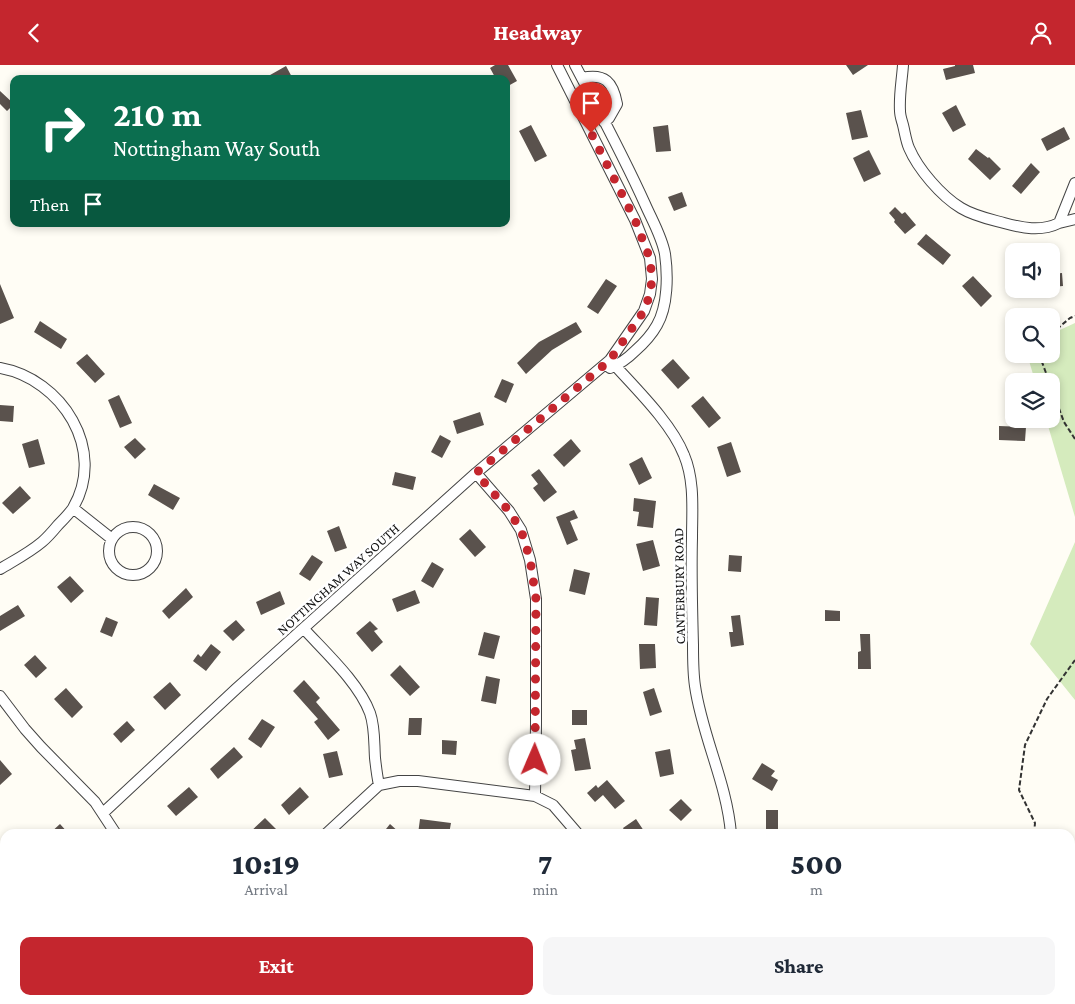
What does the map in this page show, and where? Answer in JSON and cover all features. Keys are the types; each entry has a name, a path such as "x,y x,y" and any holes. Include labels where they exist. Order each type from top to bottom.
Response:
{"street":[{"name":"NOTTINGHAM WAY SOUTH","path":"557,65 635,220 650,259 652,279 650,294 644,311 613,363"},
{"name":"NOTTINGHAM WAY SOUTH","path":"103,813 236,689 476,473 597,371 629,357 642,345 658,325 664,308 667,272 665,252 635,182 575,65"},
{"path":"903,65 900,112 909,147 917,163 944,194 960,208 978,216 1018,227 1036,229 1052,227 1075,219"},
{"path":"582,79 598,77 607,80 612,86 617,104 609,118 604,122"},
{"path":"1059,223 1075,183"},
{"name":"CANTERBURY ROAD","path":"613,363 664,421 677,440 685,457 689,472 692,496 691,597 694,685 704,728 726,800 730,829"},
{"path":"0,369 12,371 40,384 59,402 71,417 81,439 85,462 81,489 73,509 43,541 26,554 0,569"},
{"path":"476,473 509,511 521,530 530,559 536,599 535,796"},
{"path":"73,509 112,539"},
{"path":"137,527 147,531 157,545 157,551 151,567 142,573 130,575 119,571 110,556 109,550 112,539 125,528 137,527"},
{"path":"304,629 345,674 360,694 370,713 374,731 378,785"},
{"path":"0,695 25,729 95,802 113,829"},
{"path":"331,829 378,785 399,781 418,781 535,796 553,805 574,829"}],"path":[{"path":"1060,326 1075,315"},
{"path":"1060,411 1075,439"},
{"path":"1034,829 1035,823 1019,790 1024,745 1047,699 1075,660"}],"green space":[{"path":"1075,323 1075,517 1049,428 1060,428 1060,373 1033,373 1030,363 1060,363 1060,330"},
{"path":"1075,542 1075,700 1030,644"}],"building":[{"path":"495,65 508,65 517,81 510,85 510,75 494,75 490,68"},
{"path":"846,65 868,65 853,75"},
{"path":"955,65 973,65 975,73 946,80 943,69"},
{"path":"286,66 291,75 270,75"},
{"path":"0,91 10,100 10,108 7,111 0,104"},
{"path":"956,105 966,125 953,132 942,113"},
{"path":"861,110 868,137 852,140 846,113"},
{"path":"531,125 547,156 535,162 519,131"},
{"path":"668,125 671,151 656,152 653,127"},
{"path":"1064,127 1070,139 1047,151 1041,139"},
{"path":"976,149 989,157 1001,169 990,180 968,159"},
{"path":"869,150 881,174 864,182 853,158"},
{"path":"1031,163 1040,172 1021,194 1012,186"},
{"path":"682,192 687,206 674,211 668,197"},
{"path":"895,207 902,214 905,212 916,225 905,234 889,213"},
{"path":"926,234 951,255 943,265 917,244"},
{"path":"1060,273 1062,273 1063,286 1060,286"},
{"path":"973,276 992,296 981,307 962,286"},
{"path":"606,279 617,286 598,314 587,307"},
{"path":"0,284 14,318 0,324"},
{"path":"40,321 67,339 61,349 34,332"},
{"path":"576,322 582,332 552,350 526,374 517,363 539,342"},
{"path":"87,354 105,374 95,383 76,363"},
{"path":"673,359 690,378 678,389 661,370"},
{"path":"502,379 514,384 506,403 494,397"},
{"path":"119,395 132,423 120,428 108,400"},
{"path":"703,396 721,418 709,428 691,406"},
{"path":"0,405 14,406 13,422 0,421"},
{"path":"480,412 484,425 457,434 453,421"},
{"path":"999,426 1005,426 1005,428 1026,428 1025,441 999,440"},
{"path":"440,435 451,441 442,458 431,452"},
{"path":"135,438 146,449 135,459 124,447"},
{"path":"38,439 45,464 29,468 22,444"},
{"path":"571,439 581,451 564,467 553,455"},
{"path":"731,442 741,472 727,477 717,447"},
{"path":"642,457 652,478 639,485 629,464"},
{"path":"539,469 557,492 544,502 533,488 538,484 531,475"},
{"path":"395,472 416,477 413,490 392,485"},
{"path":"154,484 180,498 173,510 148,495"},
{"path":"20,486 31,498 13,514 2,503"},
{"path":"634,498 656,501 653,528 637,526 639,512 633,511"},
{"path":"574,510 578,518 570,521 578,540 567,545 556,517"},
{"path":"339,526 347,548 335,552 327,531"},
{"path":"470,529 486,547 475,557 459,539"},
{"path":"653,540 660,566 643,571 636,544"},
{"path":"312,555 323,562 310,581 299,574"},
{"path":"729,555 742,556 741,572 728,571"},
{"path":"432,562 444,569 433,588 421,581"},
{"path":"574,569 590,573 585,595 569,591"},
{"path":"70,576 84,591 71,603 57,587"},
{"path":"186,588 193,597 169,619 162,611"},
{"path":"415,590 420,603 397,612 392,599"},
{"path":"280,591 285,604 261,615 256,602"},
{"path":"646,597 659,598 657,626 644,625"},
{"path":"18,605 25,616 0,631 0,616"},
{"path":"825,610 840,611 840,621 825,621"},
{"path":"740,615 744,645 731,647 729,632 733,632 731,616"},
{"path":"106,617 118,622 112,637 100,632"},
{"path":"236,620 245,630 233,641 223,631"},
{"path":"370,621 378,629 374,631 383,642 372,652 356,633"},
{"path":"484,632 500,636 494,659 478,655"},
{"path":"860,634 870,634 871,669 858,669 858,652 861,651"},
{"path":"211,644 221,652 206,671 193,661 198,654 201,657"},
{"path":"639,644 655,644 656,668 640,669"},
{"path":"35,655 47,668 36,678 24,665"},
{"path":"400,665 420,687 410,696 390,675"},
{"path":"486,676 500,679 496,704 481,701"},
{"path":"304,680 320,698 316,702 340,730 328,740 314,722 318,719 293,691"},
{"path":"170,682 181,695 165,710 153,697"},
{"path":"66,688 83,707 72,718 54,699"},
{"path":"654,688 662,712 650,716 643,692"},
{"path":"572,710 587,710 587,725 572,725"},
{"path":"409,718 422,718 421,735 408,735"},
{"path":"262,719 275,727 261,748 248,739"},
{"path":"127,721 135,730 121,743 113,734"},
{"path":"585,738 591,769 575,771 571,750 576,749 574,740"},
{"path":"442,740 457,741 456,755 442,754"},
{"path":"234,747 243,757 218,779 210,769"},
{"path":"670,749 674,774 660,777 655,752"},
{"path":"337,751 343,775 329,778 323,754"},
{"path":"0,760 12,774 0,785"},
{"path":"762,763 775,771 771,776 778,780 772,791 752,779"},
{"path":"607,780 625,801 615,809 603,795 595,802 587,793 596,785 598,788"},
{"path":"189,787 198,797 176,816 167,806"},
{"path":"300,787 309,797 289,815 281,805"},
{"path":"681,799 692,810 681,821 669,810"},
{"path":"766,810 778,810 778,829 766,829"},
{"path":"265,818 276,829 253,829"},
{"path":"420,819 451,823 450,829 419,829"},
{"path":"636,819 643,829 624,829"},
{"path":"60,824 64,829 54,829"},
{"path":"390,824 396,829 386,829"}],"route":[{"path":"535,760 536,599 530,559 521,530 509,511 476,473 610,360 644,311 650,294 652,279 650,259 635,220 591,133"}]}
